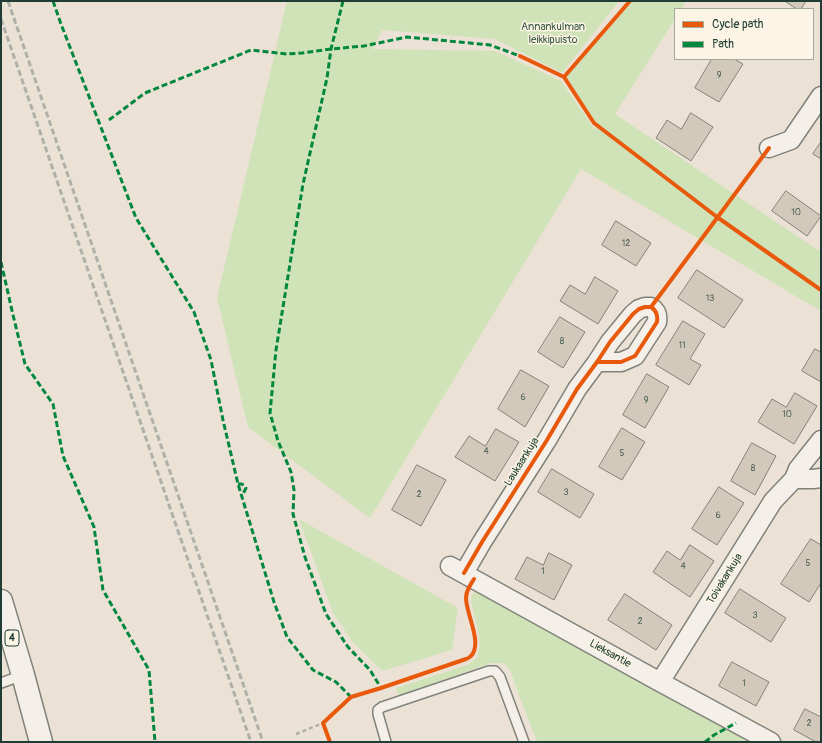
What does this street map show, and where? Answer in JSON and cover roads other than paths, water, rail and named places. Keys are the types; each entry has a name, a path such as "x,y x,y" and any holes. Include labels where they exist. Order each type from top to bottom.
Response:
{"highway":[{"name":"4","path":"1,601 41,742"}],"street":[{"path":"769,148 791,140 821,96"},
{"name":"Laukaankuja","path":"457,569 482,542 547,440 577,389 597,362"},
{"name":"Toivakankuja","path":"660,682 773,501 794,478 798,469 821,440"},
{"path":"794,478 821,478"},
{"name":"Lieksantie","path":"457,569 771,742"}],"lane":[{"path":"386,742 378,714 378,710 382,707 489,671 495,671 500,676 524,742"},
{"path":"1,683 23,675"}],"railway":[{"path":"8,1 263,742"},
{"path":"1,19 251,742"}],"park label":[{"name":"Annankulman leikkipuisto","path":"553,33"}]}
